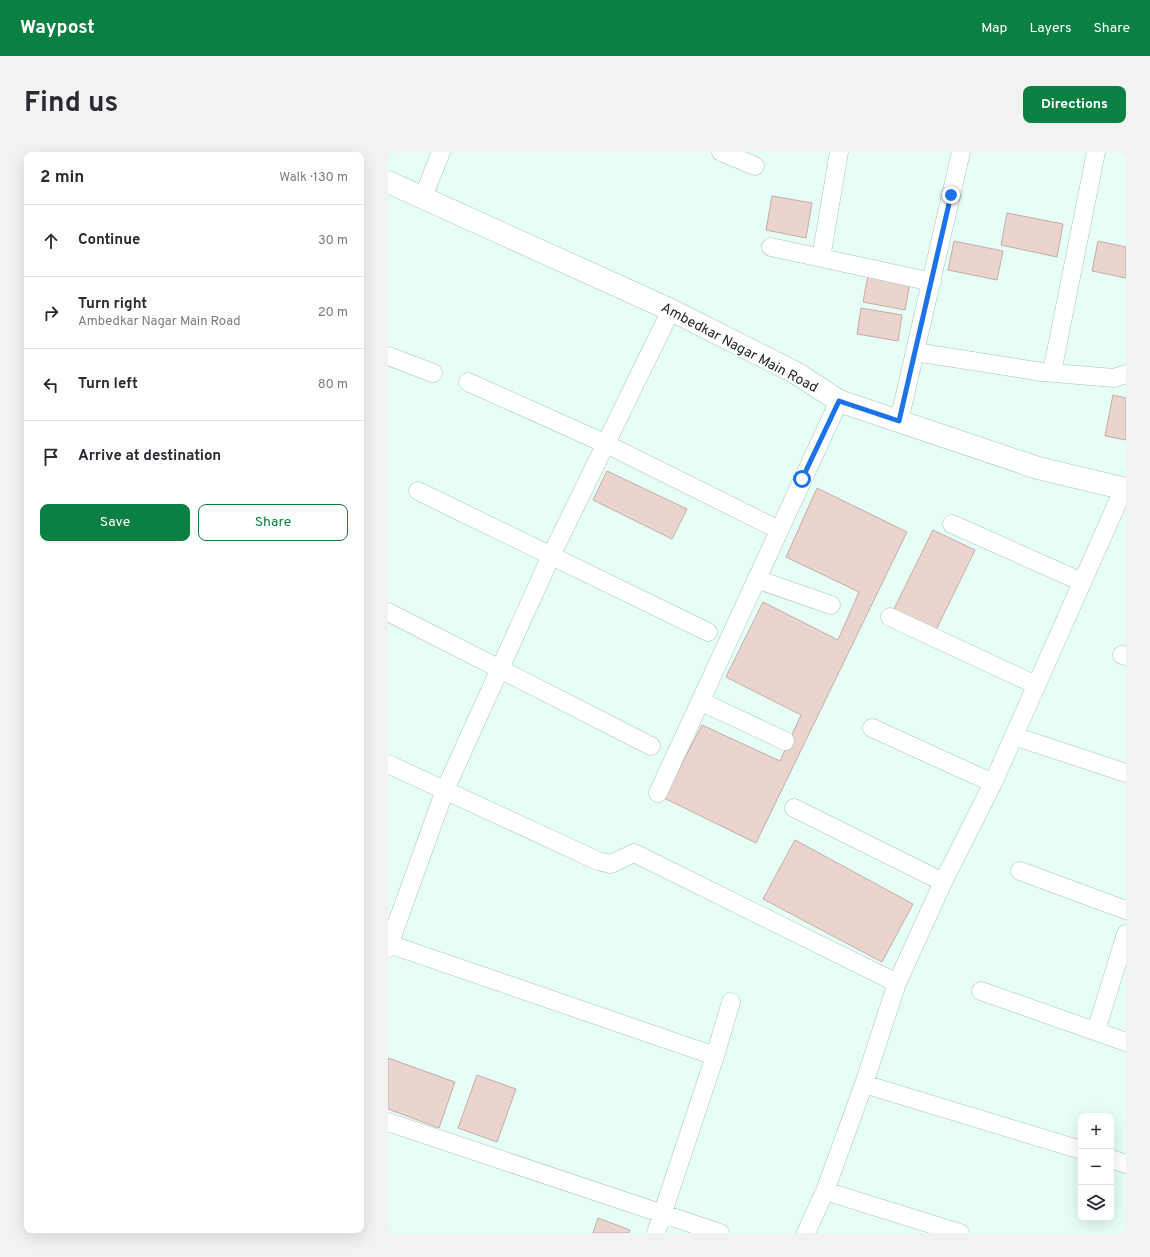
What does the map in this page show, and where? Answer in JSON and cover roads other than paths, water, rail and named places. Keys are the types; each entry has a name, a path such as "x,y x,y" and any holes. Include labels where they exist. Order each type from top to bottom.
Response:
{"street":[{"path":"423,197 441,152"},
{"path":"721,152 755,166"},
{"path":"821,258 839,152"},
{"path":"899,421 961,152"},
{"path":"1052,372 1096,152"},
{"name":"Ambedkar Nagar Main Road","path":"388,182 672,310 796,373 839,401 1038,468 1125,489"},
{"path":"771,247 932,282"},
{"path":"672,310 551,556 501,670 445,790 389,946 715,1056"},
{"path":"915,352 1042,372 1114,378 1126,374"},
{"path":"388,356 433,373"},
{"path":"468,382 606,444 769,525"},
{"path":"658,793 839,401"},
{"path":"806,1233 826,1191 864,1084 897,983 943,882 993,783 1125,489"},
{"path":"418,491 708,632"},
{"path":"952,524 1082,582"},
{"path":"756,579 831,605"},
{"path":"388,612 651,746"},
{"path":"890,617 1036,685"},
{"path":"700,701 785,741"},
{"path":"872,728 993,783"},
{"path":"1014,736 1126,773"},
{"path":"388,764 598,861 611,864 634,853 897,983"},
{"path":"794,808 943,882"},
{"path":"1020,872 1126,910"},
{"path":"1096,1031 1126,934"},
{"path":"981,991 1126,1042"},
{"path":"656,1233 715,1056 731,1002"},
{"path":"864,1084 1078,1149"},
{"path":"388,1122 720,1233"},
{"path":"1114,1160 1126,1164"},
{"path":"826,1191 939,1230 960,1233"}]}
